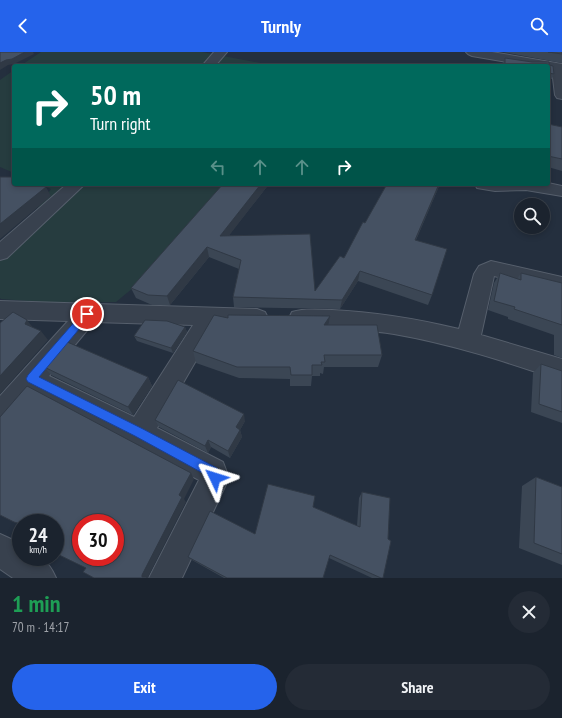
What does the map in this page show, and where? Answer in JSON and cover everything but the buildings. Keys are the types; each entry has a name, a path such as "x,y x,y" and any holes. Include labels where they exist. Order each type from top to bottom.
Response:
{"street":[{"path":"210,64 222,52"},
{"path":"472,52 530,57 560,67 562,95"},
{"path":"0,253 75,186"},
{"path":"532,186 562,191"},
{"path":"468,340 486,271 492,268 562,285"},
{"path":"0,310 87,314 334,319 394,325 468,340 562,370"},
{"path":"0,415 87,314"},
{"path":"139,432 210,317"},
{"path":"31,379 139,432 213,472 215,478 165,578"},
{"path":"0,550 40,578"}],"green space":[{"path":"41,52 202,52 265,64 23,64"},
{"path":"12,71 12,172 0,167 0,80"},
{"path":"44,186 222,186 139,283 116,302 42,302 1,299 0,261 51,189"}],"route":[{"path":"87,314 31,379 139,432 213,472 215,478"}]}
